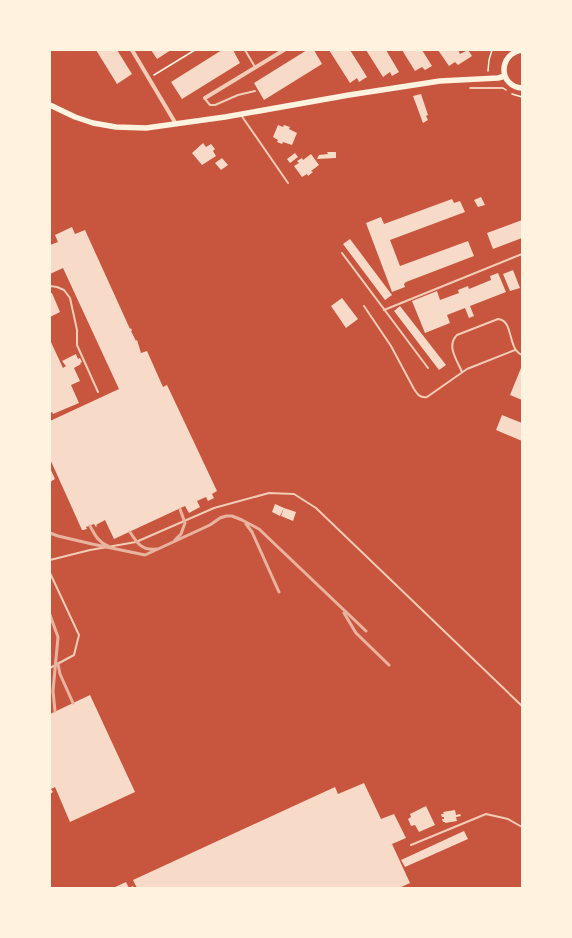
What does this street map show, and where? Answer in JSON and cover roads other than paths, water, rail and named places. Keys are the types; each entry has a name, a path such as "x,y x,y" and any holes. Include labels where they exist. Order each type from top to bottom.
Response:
{"main road":[{"path":"522,50 511,52 506,60 504,68 505,76 511,84 522,88"},
{"path":"50,105 75,117 93,123 116,127 146,128 176,125 440,81 505,76"}],"street":[{"path":"132,50 176,125"},
{"path":"205,98 284,50"}],"lane":[{"path":"245,50 256,68"},
{"path":"205,98 210,106 238,95 255,91"},
{"path":"241,114 288,183"},
{"path":"342,253 428,368"},
{"path":"384,310 522,254"},
{"path":"50,286 57,286 64,290 70,298 77,330 77,345 98,392"},
{"path":"364,306 391,346 418,395 422,398 427,397 462,372 515,350"},
{"path":"462,372 452,348 452,343 457,336 498,318 502,319 506,323 515,350 522,355"},
{"path":"50,560 90,550 136,542 214,508 269,493 294,494 316,508 522,706"},
{"path":"50,573 79,635 74,655 50,668"},
{"path":"411,844 486,814 508,819 522,827"}],"railway":[{"path":"175,540 181,534 185,523 180,509"},
{"path":"50,533 92,544 145,555 210,525 220,518 232,516 259,529 366,631"},
{"path":"246,524 252,532 279,592"},
{"path":"90,526 99,540 108,546"},
{"path":"130,532 143,547 147,549 156,549"},
{"path":"344,613 356,633 389,665"},
{"path":"50,615 58,637 53,691 55,711"},
{"path":"58,664 60,674 73,703"}]}
